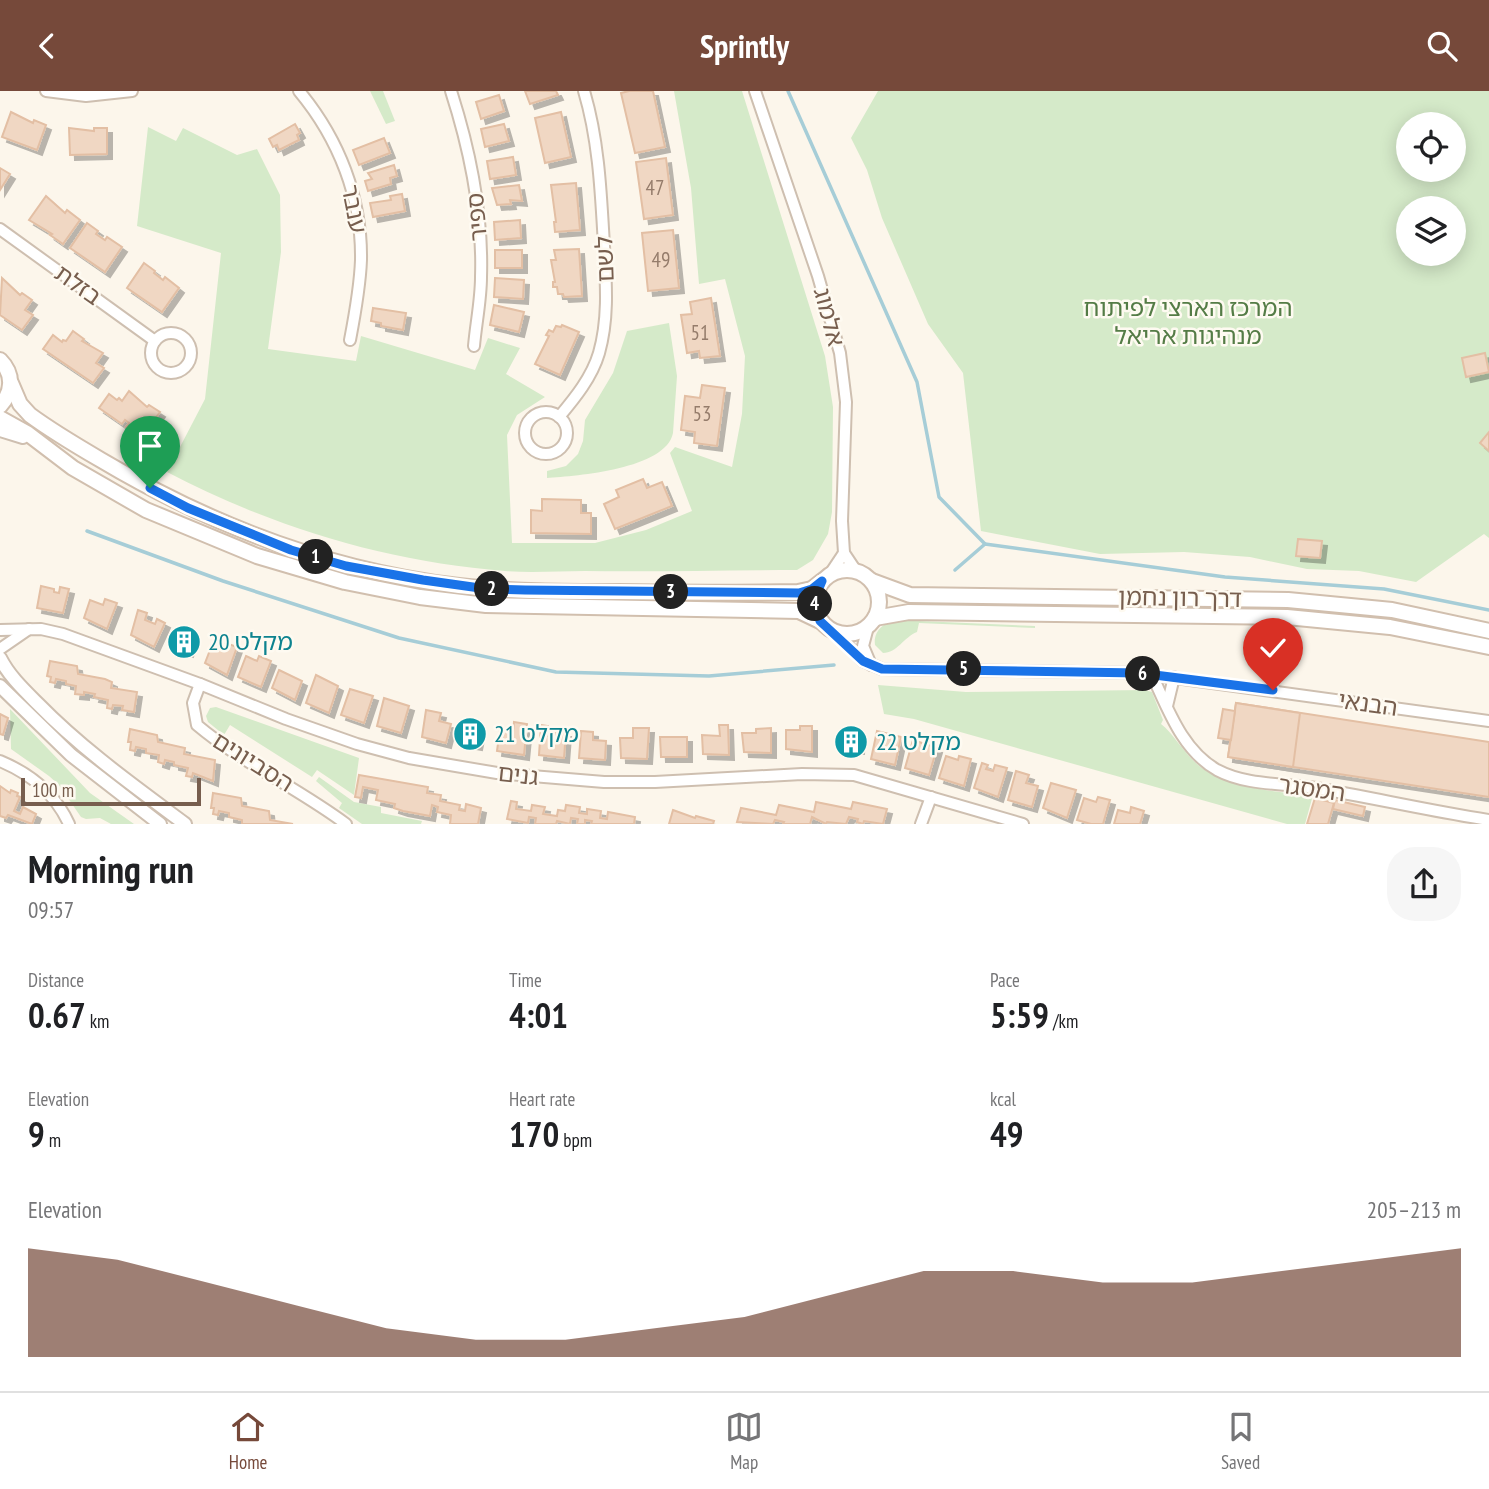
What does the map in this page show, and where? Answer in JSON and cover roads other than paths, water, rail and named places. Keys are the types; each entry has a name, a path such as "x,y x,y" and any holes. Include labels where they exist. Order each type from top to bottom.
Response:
{"main road":[{"path":"0,360 9,373 20,404 30,415 74,444 188,508 291,550 346,566 457,586 552,591 799,593 812,589 826,577 845,569 856,571 872,581 879,599 872,622 852,634 834,632 820,621 799,611 486,605 454,603 381,589 293,568 219,542 146,510 73,468 26,433 0,418"},
{"path":"0,406 11,383"},
{"path":"820,621 814,600 826,577"},
{"name":"דרך רון נחמן","path":"872,581 910,596 1288,600 1392,610 1489,631"},
{"name":"דרך רון נחמן","path":"872,622 909,612 1287,617 1390,627 1489,647"}],"street":[{"path":"46,91 86,96 132,91"},
{"name":"ענבר","path":"299,91 330,134 352,189 360,233 361,262 350,340"},
{"name":"ספיר","path":"451,91 469,159 480,224 481,277 474,346"},
{"name":"לשם","path":"559,417 587,380 598,356 605,330 607,277 601,186 590,111 584,91"},
{"name":"אלמוג","path":"755,91 815,267 840,353 846,402 842,521 844,553"},
{"name":"בזלת","path":"0,229 155,341"},
{"path":"547,412 559,417 567,429 567,437 562,447 549,454 534,450 525,439 524,432 530,418 547,412"},
{"path":"0,430 13,432 48,451"},
{"path":"826,577 844,553 856,571"},
{"path":"871,665 863,646 872,622"},
{"path":"0,649 29,629"},
{"name":"גנים","path":"0,630 41,629 83,640 286,719 409,758 497,773 604,782 802,774 854,775 1023,824"},
{"path":"834,632 863,661 871,665"},
{"path":"0,658 12,677 56,722 106,765 185,824"},
{"name":"הבנאי","path":"871,665 882,669 1152,675 1489,721"},
{"name":"המסגר","path":"1152,675 1178,728 1193,750 1217,769 1240,779 1317,788 1489,820"},
{"path":"1167,706 1174,677"},
{"name":"הסביונים","path":"200,684 193,703 197,725 213,739 309,797 346,824"},
{"path":"0,686 94,775 160,824"},
{"path":"0,761 27,775 50,793 63,810 69,824"},
{"path":"921,824 931,797"}],"waterway":[{"path":"788,91 917,382 939,497 985,544"},
{"path":"87,531 223,581 399,638 556,672 709,676 834,665"},
{"path":"955,570 985,544 1225,577 1384,589 1489,610"}],"place":[{"name":"מקלט 20","path":"184,642"},
{"name":"מקלט 21","path":"470,734"},
{"name":"מקלט 22","path":"851,742"}],"park label":[{"name":"המרכז הארצי לפיתוח מנהיגות אריאל","path":"1188,322"}]}
